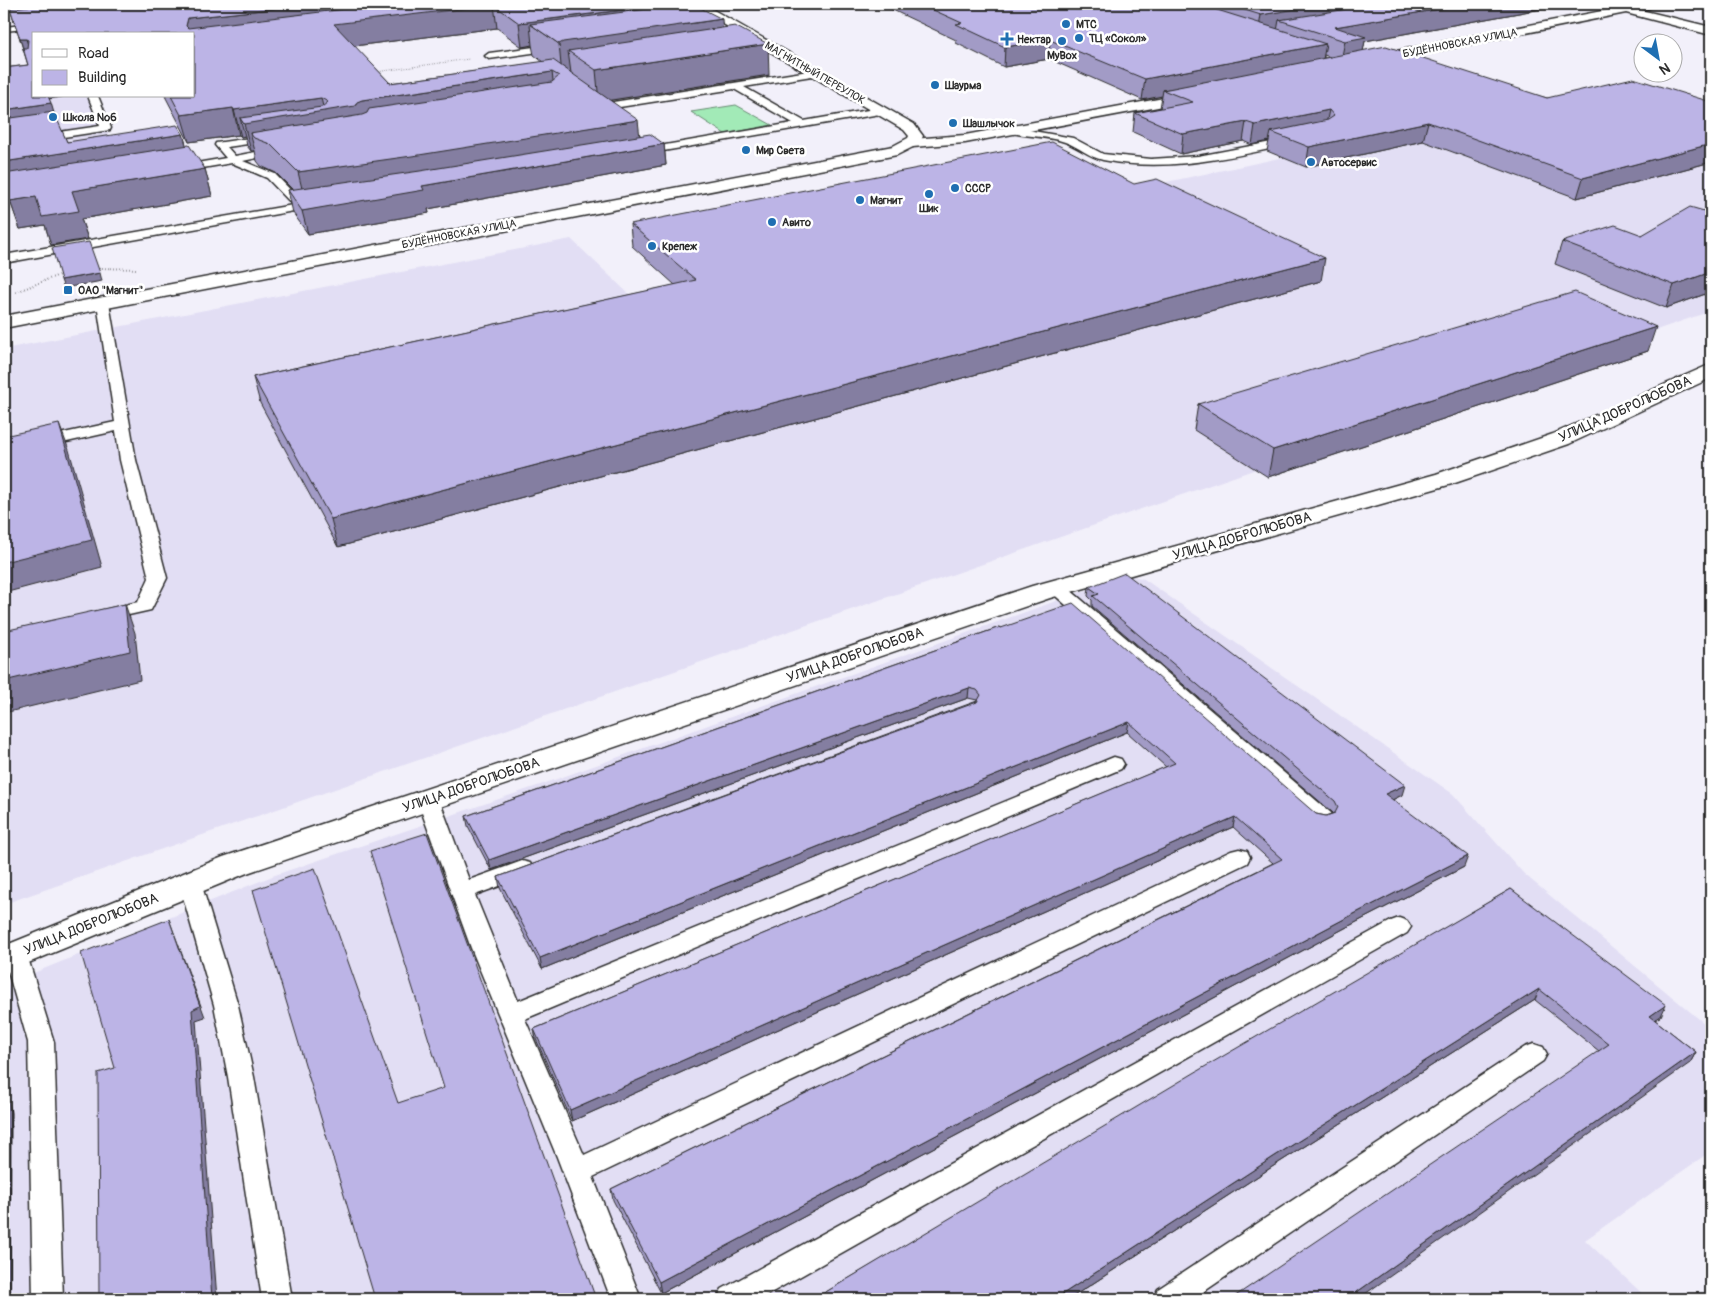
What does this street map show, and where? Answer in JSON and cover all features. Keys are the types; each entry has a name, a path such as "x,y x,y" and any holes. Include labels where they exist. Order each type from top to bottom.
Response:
{"street":[{"name":"МАГНИТНЫЙ ПЕРЕУЛОК","path":"694,4 880,111 911,135"},
{"path":"1602,4 1711,31"},
{"name":"БУДЁННОВСКАЯ УЛИЦА","path":"1361,62 1654,4"},
{"name":"БУДЁННОВСКАЯ УЛИЦА","path":"4,322 897,150 911,135 965,139 1212,93"},
{"name":"УЛИЦА ДОБРОЛЮБОВА","path":"9,958 235,864 1056,587 1444,479 1561,439 1711,370"}],"lane":[{"path":"713,26 729,23"},
{"path":"4,29 47,24"},
{"path":"489,56 568,45"},
{"path":"754,50 770,47"},
{"path":"607,106 815,73"},
{"path":"736,86 802,124"},
{"path":"4,143 106,128 94,98"},
{"path":"627,154 880,111"},
{"path":"1016,130 1070,140 1102,157 1160,162 1209,159 1305,138"},
{"path":"4,259 306,206 271,176 233,160 220,145 278,136"},
{"path":"166,171 290,149"},
{"path":"4,198 42,192"},
{"path":"89,619 145,606 158,578 128,460 102,303"},
{"path":"4,451 123,425"},
{"path":"1056,587 1323,818"},
{"path":"511,1014 1114,764"},
{"path":"428,799 462,891 626,1299"},
{"path":"576,1172 1239,857"},
{"path":"462,891 537,863"},
{"path":"190,883 226,1005 238,1059 276,1299"},
{"path":"732,1299 1399,928"},
{"path":"9,958 41,1042 48,1299"},
{"path":"1168,1299 1534,1054"}],"path":[{"path":"376,72 489,56"},
{"path":"94,268 139,269"},
{"path":"13,293 66,273"}],"shaded area":[{"name":"Школа №6","path":"4,79 32,95 32,98 99,98 109,138 4,153"},
{"path":"1612,88 1711,117 1711,311 4,904 4,349 571,239 630,295"},
{"path":"1129,575 1144,579 1453,794 1524,874 1711,1029 1711,1151 1585,1240 1648,1299 4,1299 4,985 275,875 543,784"}],"green space":[{"path":"736,105 772,125 725,134 691,112"}],"building":[{"path":"50,4 317,4 188,18 186,26 188,28 387,4 497,4 501,6 517,4 670,4 519,23 494,5 334,24 390,83 553,60 638,120 298,172 270,144 254,138 250,133 362,115 367,113 369,109 552,82 559,76 552,72 362,100 357,102 355,106 244,124 240,118 322,107 328,102 321,98 181,115 172,98 195,98 195,32 32,32 32,98 49,98 51,103 4,110 4,68 28,65 23,48 27,48 28,40 20,39 10,8"},
{"path":"693,4 722,19 559,44 530,24"},
{"path":"920,4 1198,4 1326,44 1145,79 1050,40 1005,47 956,24 962,23"},
{"path":"1225,4 1290,5 1326,4 1261,15"},
{"path":"1379,4 1469,4 1335,27 1366,37 1345,41 1279,20"},
{"path":"735,26 768,44 596,70 568,51"},
{"path":"1386,46 1547,98 1632,78 1632,82 1646,82 1711,102 1711,144 1583,178 1428,122 1309,147 1271,132 1328,120 1334,116 1329,110 1255,125 1246,122 1183,134 1135,113 1193,102 1163,90"},
{"path":"54,112 67,142 177,125 183,134 4,162 4,119"},
{"path":"650,134 664,144 422,186 424,190 302,211 288,190 420,171"},
{"path":"1052,142 1134,184 1157,179 1325,258 331,519 253,377 696,280 630,224"},
{"path":"189,145 205,169 72,191 79,211 42,217 36,197 10,201 4,183 4,174"},
{"path":"1690,207 1711,213 1711,272 1674,285 1562,242 1615,225 1642,235"},
{"path":"89,242 100,273 61,280 52,248"},
{"path":"1575,292 1656,327 1273,450 1198,404"},
{"path":"59,424 92,540 4,562 4,436"},
{"path":"1125,573 1405,785 1385,794 1468,856 1348,917 659,1282 611,1189 1282,859 1235,817 570,1110 534,1029 1175,763 1129,722 540,958 498,877 977,702 981,695 977,690 969,688 489,860 466,816 1000,627 1073,603 1316,814 1326,816 1335,813 1338,807 1335,801 1093,596 1099,594 1089,587"},
{"path":"125,604 130,651 4,681 4,631"},
{"path":"427,833 596,1299 375,1299 253,890 315,868 398,1103 444,1088 370,851"},
{"path":"1511,889 1666,1005 1650,1016 1696,1052 1347,1299 1231,1299 1609,1044 1539,989 1275,1156 1055,1299 814,1299 1194,1073"},
{"path":"169,919 200,1006 192,1010 212,1299 99,1299 98,1073 115,1068 81,953"},
{"path":"4,1098 5,1102 4,1187"}],"place":[{"name":"МТС","path":"1066,24"},
{"name":"ТЦ «Сокол»","path":"1079,38"},
{"name":"Нектар","path":"1007,39"},
{"name":"MyBox","path":"1062,41"},
{"name":"Шаурма","path":"935,85"},
{"name":"Школа №6","path":"53,117"},
{"name":"Шашлычок","path":"953,123"},
{"name":"Мир Света","path":"746,150"},
{"name":"Автосервис","path":"1311,162"},
{"name":"СССР","path":"955,188"},
{"name":"Шик","path":"929,194"},
{"name":"Магнит","path":"860,200"},
{"name":"Авито","path":"772,222"},
{"name":"Крепеж","path":"652,246"},
{"name":"ОАО \"Магнит\"","path":"68,290"}]}
